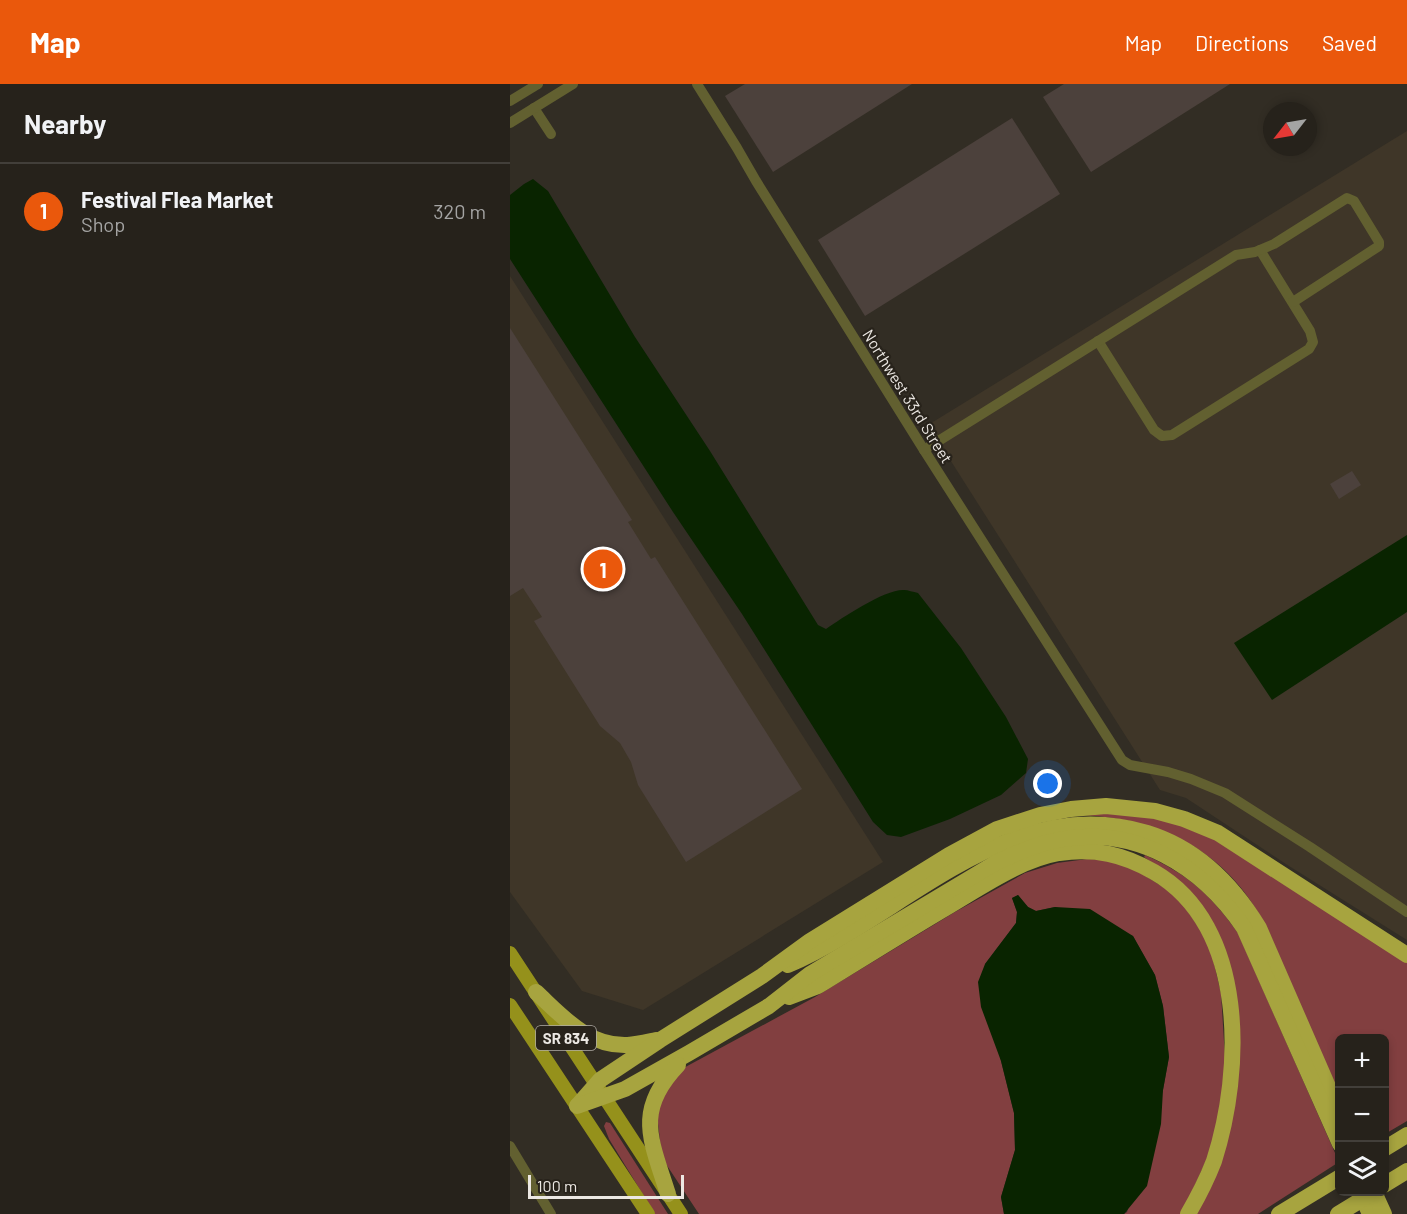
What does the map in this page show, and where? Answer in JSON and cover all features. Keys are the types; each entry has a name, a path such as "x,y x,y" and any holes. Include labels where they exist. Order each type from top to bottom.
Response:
{"highway":[{"path":"577,1106 600,1091 660,1040 762,976 810,941 981,836 1040,815 1071,809 1106,806 1155,811 1184,819 1218,833 1407,955"},
{"path":"762,976 818,952 978,854 1011,839 1035,831 1079,824 1134,829 1177,846 1198,859 1231,888 1246,908 1258,928 1335,1103"},
{"path":"600,1091 625,1089 689,1053 769,1006 810,974 998,862 1021,851 1058,840 1101,838 1129,843 1175,859 1207,883 1229,905 1245,928 1335,1133"},
{"path":"769,1006 818,986 976,890 1035,860 1082,850 1102,851 1122,856 1143,866 1177,888 1206,924 1215,944 1228,997 1233,1054 1227,1108 1213,1162 1188,1214"},
{"path":"536,992 574,1026 601,1041 628,1045 660,1040"},
{"path":"668,1194 653,1148 650,1119 652,1104 663,1081 689,1053"},
{"path":"1389,1146 1407,1135"},
{"path":"1389,1182 1407,1172"},
{"path":"1279,1214 1335,1180"},
{"path":"1362,1196 1370,1214"},
{"path":"1338,1214 1366,1196"},
{"path":"1376,1196 1384,1214"}],"main road":[{"name":"SR 834","path":"510,952 681,1214"},
{"name":"SR 834","path":"510,1005 648,1214"}],"street":[{"path":"510,101 538,84"},
{"path":"510,123 573,84"},
{"name":"Northwest 33rd Street","path":"697,84 924,450 1122,760 1130,765 1191,779 1233,797 1407,912"},
{"path":"534,108 551,134"},
{"path":"924,450 1236,255 1260,250 1274,244 1347,198 1354,201 1380,246 1294,304"},
{"path":"1098,341 1154,430 1162,436 1172,435 1309,349 1313,342 1310,331 1260,250"},
{"path":"510,1146 551,1214"}],"shaded area":[{"path":"1407,131 1407,940 1186,798 1160,790 928,425"},
{"path":"533,179 548,191 635,337 710,451 818,625 826,629 875,599 896,591 907,590 918,593 961,648 1006,717 1028,759 1026,773 1001,795 950,819 901,837 887,835 873,822 742,614 673,512 510,259 510,195"},
{"path":"510,276 883,862 643,1010 582,991 510,892"},
{"path":"1407,535 1407,612 1272,700 1234,643"},
{"path":"1096,813 1158,817 1201,831 1407,963 1407,1121 1389,1132 1389,1034 1335,1034 1335,1090 1266,926 1246,894 1228,873 1207,855 1160,830 1134,822 1077,815"},
{"path":"1145,855 1160,862 1198,887 1218,907 1238,933 1335,1153 1335,1165 1258,1214 1195,1214 1222,1150 1229,972 1175,880 1144,857"},
{"path":"1087,859 1106,860 1133,868 1177,896 1209,942 1221,993 1226,1074 1214,1143 1182,1214 1124,1214 1127,1212 1163,1090 1169,1057 1163,1006 1155,975 1133,936 1055,907 1036,911 1028,907 1018,895 1012,898 1017,912 1016,923 985,964 1001,1061 1014,1113 1015,1150 1001,1197 1004,1214 699,1214 662,1158 656,1106 678,1071 815,997 955,912 1025,873 1057,863"},
{"path":"1018,895 1028,907 1036,911 1055,907 1090,909 1133,936 1155,975 1163,1006 1169,1057 1163,1090 1161,1124 1147,1186 1124,1214 1004,1214 1001,1197 1015,1150 1014,1113 1001,1061 981,1007 978,982 985,964 1016,923 1017,912 1012,898"},
{"path":"606,1122 610,1123 668,1214 655,1214 609,1139 604,1126"}],"building":[{"path":"745,84 912,84 773,172 725,96"},
{"path":"1064,84 1230,84 1091,172 1043,97"},
{"path":"1012,118 1060,194 865,316 818,240"},
{"path":"510,328 632,520 628,522 651,559 655,557 802,789 686,862 638,785 631,762 620,743 600,726 534,621 542,617 523,588 510,596"},
{"path":"1352,471 1361,485 1339,499 1330,484"}],"place":[{"name":"Festival Flea Market","path":"603,569"}]}
